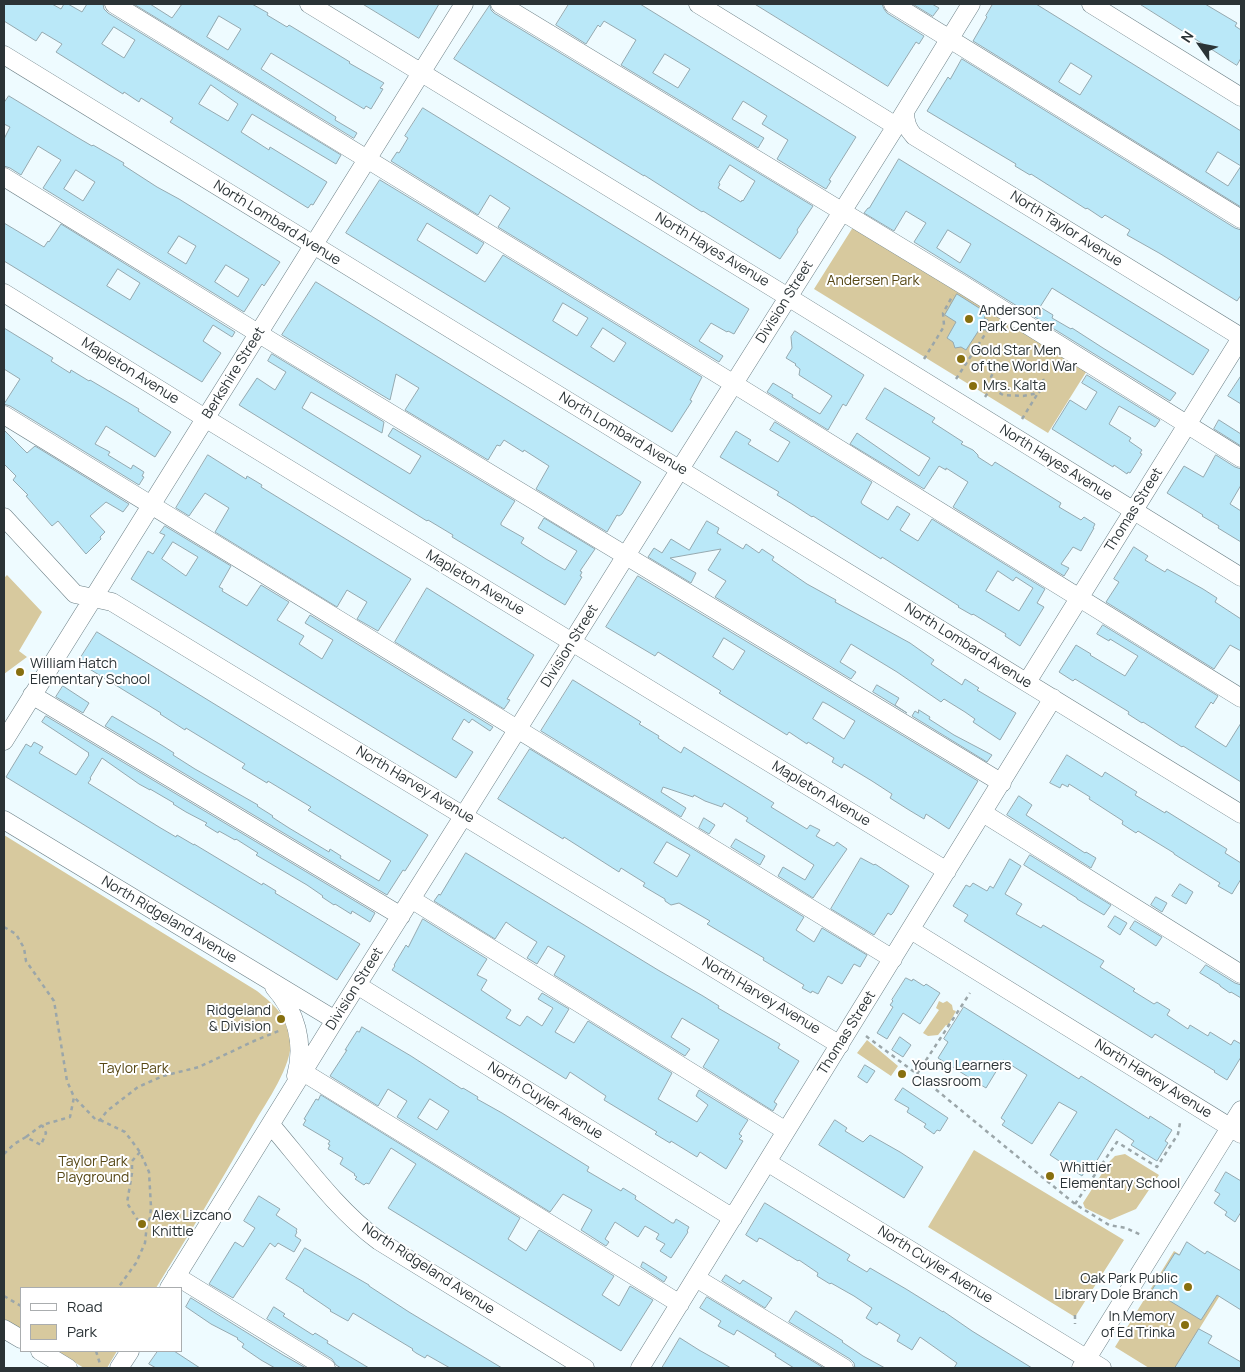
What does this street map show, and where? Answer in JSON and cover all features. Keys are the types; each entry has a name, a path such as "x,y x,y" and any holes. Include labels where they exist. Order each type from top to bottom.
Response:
{"street":[{"path":"114,4 734,384 1241,698"},
{"name":"North Hayes Avenue","path":"309,4 1241,577"},
{"name":"Berkshire Street","path":"4,741 464,4"},
{"path":"500,4 960,284 1241,458"},
{"path":"698,4 900,119"},
{"path":"893,4 1241,219"},
{"name":"Division Street","path":"173,1282 334,1020 401,916 971,4"},
{"path":"1091,4 1241,97"},
{"name":"North Lombard Avenue","path":"4,55 1241,814"},
{"name":"North Taylor Avenue","path":"900,119 914,136 1241,338"},
{"path":"4,177 258,333 1002,782"},
{"name":"Mapleton Avenue","path":"4,293 572,643 947,870"},
{"name":"Thomas Street","path":"1027,682 1241,338"},
{"path":"4,415 893,958"},
{"name":"North Harvey Avenue","path":"4,517 75,594 112,602 840,1045"},
{"path":"32,695 401,916"},
{"name":"Thomas Street","path":"640,1368 1054,698"},
{"path":"983,813 1241,974"},
{"name":"North Ridgeland Avenue","path":"4,820 334,1020"},
{"path":"411,900 786,1130"},
{"name":"North Harvey Avenue","path":"911,930 1236,1131"},
{"path":"269,980 281,994 295,1020 300,1044 299,1065 292,1090"},
{"name":"North Cuyler Avenue","path":"357,986 733,1218"},
{"path":"303,1072 680,1304"},
{"path":"1090,1365 1236,1131 1241,1110"},
{"name":"North Ridgeland Avenue","path":"271,1125 344,1210 366,1231 585,1368"},
{"name":"North Cuyler Avenue","path":"767,1162 1090,1365"},
{"path":"696,1278 844,1368"},
{"path":"182,1287 326,1368"},
{"path":"4,1329 20,1339"},
{"path":"42,1352 68,1368"},
{"path":"119,1368 129,1352"}],"path":[{"path":"924,359 943,328 943,313 960,284"},
{"path":"956,379 993,322"},
{"path":"986,397 991,388 991,377 996,367"},
{"path":"1022,420 1038,393 1046,386 1043,379"},
{"path":"991,388 1003,395 1023,396 1038,393"},
{"path":"4,927 16,934 24,948 26,961 54,1001 67,1081 74,1097 97,1121 100,1120 125,1132 140,1152 149,1172 151,1207 145,1243 136,1264 119,1287"},
{"path":"917,1074 970,993"},
{"path":"100,1120 106,1111 138,1087 163,1076 199,1067 283,1029"},
{"path":"866,1036 917,1074 1075,1204 1109,1225 1126,1228 1141,1235"},
{"path":"4,1154 14,1144 42,1125 70,1117 74,1097"},
{"path":"1075,1204 1117,1142 1157,1167 1178,1134 1180,1123"},
{"path":"26,1137 41,1145 46,1133 42,1125"},
{"path":"140,1152 132,1162 127,1203 139,1222 147,1224"},
{"path":"4,1296 20,1305"},
{"path":"1075,1315 1075,1324"},
{"path":"95,1352 100,1364"}],"green space":[{"name":"Andersen Park","path":"855,224 1088,369 1048,433 814,289"},
{"path":"7,575 42,612 19,651 27,657 4,674 4,578"},
{"name":"Taylor Park","path":"4,835 257,991 284,1018 290,1031 291,1039 287,1061 278,1084 157,1287 20,1287 20,1328 4,1319"},
{"path":"939,1001 943,1003 947,1001 952,1005 953,1010 956,1011 948,1026 946,1025 938,1035 928,1036 923,1033 939,1010 936,1008"},
{"path":"867,1040 898,1066 891,1076 857,1053"},
{"path":"974,1150 1124,1240 1075,1317 928,1227"},
{"path":"1125,1154 1159,1175 1136,1209 1110,1220 1085,1208 1083,1203 1110,1161 1115,1156"},
{"path":"1174,1251 1227,1284 1175,1368 1149,1368 1115,1347"},
{"path":"58,1352 116,1352 107,1368 84,1368"}],"building":[{"path":"4,4 52,4 61,9 64,4 68,4 82,12 87,4 103,4 104,9 108,13 341,155 336,164 252,114 241,132 269,150 270,147 327,182 313,205 311,204 308,208 170,122 173,118 141,98 139,102 124,92 123,94 56,52 62,44 42,32 36,41 4,21","holes":["114,27 135,40 124,58 102,44","211,85 238,104 228,121 199,104"]},
{"path":"134,4 150,4 172,18 182,4 252,4 287,27 289,25 350,62 384,83 380,88 383,89 371,109 366,106 364,109 271,53 261,69 336,117 335,120 357,133 354,138","holes":["219,16 241,29 228,50 207,37"]},
{"path":"363,4 439,4 419,38"},
{"path":"569,4 640,4 856,137 829,180 831,181 826,189 777,159 788,140 762,124 767,116 743,101 732,119 764,138 758,148 621,65 636,40 604,21 600,27 598,25 586,44 556,25","holes":["665,54 690,69 678,88 653,73"]},
{"path":"755,4 882,4 887,13 924,36 919,44 916,42 888,86"},
{"path":"913,4 932,4 939,8 933,16"},
{"path":"993,4 1036,4 1241,131 1241,166 1241,207 973,41","holes":["1071,63 1092,76 1080,95 1059,82","1218,152 1241,166 1228,186 1206,172"]},
{"path":"1140,4 1205,4 1237,23 1235,26 1241,30 1241,58 1237,65"},
{"path":"490,5 494,13 813,206 780,259 454,59","holes":["730,165 755,181 741,202 718,188"]},
{"path":"962,59 1241,230 1241,295 1237,301 1127,235 1130,230 1105,215 1102,218 1086,209 1015,166 1016,164 927,111 948,77 950,79"},
{"path":"9,96 124,163 123,165 157,187 280,262 264,286 262,284 244,312 43,188 61,160 38,146 21,175 4,166 4,139 10,127 4,124 4,103","holes":["76,170 95,182 83,201 64,189","179,236 196,246 186,264 168,253","226,265 249,279 238,297 215,282"]},
{"path":"423,108 749,309 734,334 711,323 699,341 723,356 719,362 498,227 510,208 490,195 478,215 391,161 397,152 399,153 408,138 405,136"},
{"path":"899,159 1209,350 1193,375 1052,288 1040,307 1053,315 1052,318 1072,328 1176,393 1170,401 914,242 926,223 906,211 894,231 864,213","holes":["948,230 971,244 960,263 937,248"]},
{"path":"380,180 484,243 477,254 427,223 417,240 485,282 503,255 702,377 690,400 692,401 672,432 346,233","holes":["563,303 588,318 577,336 553,321","603,328 626,343 614,362 591,347"]},
{"path":"4,223 44,247 61,224 235,332 232,337 213,325 203,341 221,353 202,382 4,261","holes":["118,269 140,283 130,300 107,286"]},
{"path":"316,282 641,482 622,514 617,515 607,532 536,489 549,466 524,450 523,452 504,440 500,446 497,445 488,460 405,410 419,388 396,374 390,400 282,335"},
{"name":"Anderson Park Center","path":"957,294 987,313 984,318 988,320 986,324 987,330 979,330 966,350 961,347 955,348 953,342 947,338 956,322 945,315"},
{"path":"4,328 53,358 51,361 70,373 71,370 90,380 139,409 138,411 171,432 155,457 106,426 95,444 110,452 108,455 131,469 133,465 144,472 142,476 144,477 139,485 4,404 20,379 4,369"},
{"path":"795,331 864,375 846,406 843,404 828,430 767,392 773,383 820,414 832,396 799,375 800,369 786,358 792,348 791,337"},
{"path":"272,354 384,422 382,433 311,392 302,408 410,474 421,456 388,436 393,428 515,501 501,525 524,538 521,543 546,559 565,570 577,551 538,528 544,518 595,549 580,571 582,572 580,576 582,577 565,605 239,405 257,378 275,390 286,372 268,361"},
{"path":"1087,375 1160,420 1155,427 1119,406 1109,424 1131,438 1129,441 1142,450 1140,453 1142,454 1130,473 1128,472 1127,474 1114,465 1113,467 1052,429 1070,400 1086,410 1097,392 1082,383"},
{"path":"1241,376 1241,404 1228,396"},
{"path":"885,388 935,418 932,422 963,442 961,444 973,450 978,457 992,466 995,462 1061,503 1059,507 1081,520 1084,517 1095,524 1081,551 1073,547 1061,564 1069,568 1064,576 953,507 968,482 946,468 946,470 939,466 924,489 850,444 857,433 919,476 930,458 866,419"},
{"path":"1219,420 1241,434 1241,446 1214,429"},
{"path":"775,422 872,482 861,502 862,504 888,520 897,506 910,514 900,530 918,541 932,519 1045,589 1037,603 1044,607 1020,646 1005,636 1006,634 958,607 882,557 881,559 812,517 777,495 779,492 720,457 736,431 751,440 748,444 778,462 790,442 770,430","holes":["998,571 1013,581 1016,577 1033,588 1019,611 986,591"]},
{"path":"4,430 27,453 35,446 129,504 123,512 106,502 90,516 105,532 100,537 101,539 86,554 58,521 52,526 26,496 28,495 13,480 16,476 4,464"},
{"path":"208,455 246,479 247,476 262,485 261,487 411,579 378,631 357,619 367,602 347,590 337,607 215,532 229,508 205,493 189,516 176,508"},
{"path":"1216,455 1241,469 1241,485 1230,504 1241,511 1241,542 1218,528 1219,526 1203,515 1167,493 1184,466 1203,477"},
{"path":"707,521 719,528 717,533 743,549 746,544 759,553 762,549 774,557 772,560 807,584 836,600 835,602 910,643 934,660 931,664 962,685 965,679 979,688 977,690 1016,713 1000,740 973,722 975,719 965,712 944,699 941,702 851,644 840,662 856,672 851,679 715,597 726,581 708,570 721,549 670,558 696,573 691,583 648,557 654,548 662,553 671,539 689,550"},
{"path":"165,526 231,566 219,587 223,589 222,591 247,606 261,585 289,602 277,620 304,636 299,644 322,659 333,640 305,623 310,615 493,727 490,731 472,719 469,723 464,719 452,739 473,752 456,778 131,579 148,551 153,554 165,535 160,533","holes":["173,542 198,557 186,576 162,559"]},
{"path":"1134,547 1148,556 1145,560 1165,572 1167,569 1203,589 1217,598 1215,602 1241,619 1241,651 1230,645 1214,669 1106,602 1119,582 1114,579"},
{"path":"638,576 978,781 949,829 926,814 924,819 890,798 892,794 872,781 844,764 842,768 832,762 834,758 808,742 807,744 789,732 787,735 658,652 655,656 606,627","holes":["724,638 745,651 733,670 713,657","823,702 855,721 844,739 813,719"]},
{"path":"427,588 534,655 507,699 510,700 504,709 395,642"},
{"path":"1103,625 1218,696 1213,704 1211,702 1195,727 1226,747 1241,723 1241,782 1142,723 1128,714 1129,712 1075,679 1073,681 1059,672 1076,645 1125,676 1138,656 1110,639 1109,641 1097,634"},
{"path":"97,632 428,835 387,895 105,726 112,716 174,753 173,755 195,769 258,805 289,828 329,852 330,849 341,856 340,858 379,881 391,861 308,810 311,807 242,768 245,764 186,728 185,730 78,662"},
{"path":"573,680 641,722 639,724 681,753 684,747 774,803 771,807 807,829 810,825 820,830 816,836 834,846 837,842 847,849 813,898 778,876 783,867 805,880 814,865 746,821 748,818 724,803 722,807 694,795 693,797 663,787 661,792 686,808 681,817 541,731"},
{"path":"877,685 899,698 895,705 907,713 873,692"},
{"path":"63,686 89,703 83,713 56,697"},
{"path":"919,710 930,717 929,719 954,735 992,755 987,762 912,716 915,711 918,713"},
{"path":"46,716 375,913 370,922 352,911 351,914 334,905 307,885 256,855 258,853 236,839 219,831 218,833 205,825 207,823 139,784 102,758 90,778 88,783 159,827 176,837 177,835 194,844 262,885 263,883 276,891 275,893 360,944 337,980 6,777 26,744 31,747 34,742 43,747 39,753 76,775 89,753 42,722"},
{"path":"530,749 804,917 796,930 814,942 822,928 867,955 860,967 854,964 842,984 828,976 818,994 812,991 811,993 802,988 804,985 763,960 764,958 707,924 710,921 679,903 671,905 665,899 643,886 645,883 621,868 619,872 564,837 563,839 498,799","holes":["667,842 690,855 677,877 654,863"]},
{"path":"1067,755 1102,777 1105,772 1137,792 1135,795 1165,813 1166,811 1227,849 1225,853 1241,863 1241,879 1232,894 1218,886 1220,883 1174,853 1138,831 1136,833 1122,824 1123,821 1069,784 1068,787 1062,784 1060,788 1050,783"},
{"path":"1019,796 1032,805 1026,815 1096,858 1091,868 1007,815"},
{"path":"704,818 715,825 709,834 699,828"},
{"path":"736,839 765,856 760,865 731,847"},
{"path":"466,853 780,1044 778,1048 799,1061 774,1102 777,1104 773,1111 703,1067 719,1040 682,1018 671,1037 690,1049 685,1056 554,975 565,956 548,946 537,964 527,958 537,942 506,922 495,939 434,901 440,895"},
{"path":"1030,855 1111,905 1104,915 1024,865"},
{"path":"861,858 875,864 909,886 893,913 891,915 888,913 874,935 831,909"},
{"path":"1010,859 1021,866 1005,894 1022,904 1016,914 1041,928 1043,925 1104,961 1100,967 1135,989 1133,991 1154,1004 1157,1002 1170,1010 1167,1015 1188,1029 1190,1025 1208,1036 1210,1032 1231,1045 1234,1040 1241,1044 1241,1057 1227,1080 1155,1034 1152,1038 964,921 968,915 953,906 966,885 970,887 973,883 987,891 990,886 993,888"},
{"path":"1180,884 1193,892 1186,904 1172,896"},
{"path":"1156,897 1167,903 1162,912 1151,905"},
{"path":"1115,916 1127,923 1120,935 1108,927"},
{"path":"423,919 487,959 477,975 487,980 481,990 511,1010 506,1018 520,1026 527,1016 542,1026 553,1008 538,999 542,993 569,1009 555,1032 574,1043 588,1021 672,1073 658,1099 697,1122 708,1105 696,1096 699,1090 748,1120 739,1134 742,1136 739,1139 743,1141 726,1169 700,1152 697,1157 671,1141 670,1143 655,1134 657,1132 604,1100 606,1096 570,1072 566,1079 392,970 406,945 408,947"},
{"path":"1135,921 1162,937 1156,946 1130,929"},
{"path":"1206,965 1241,985 1241,998 1200,973"},
{"path":"906,978 912,981 913,979 924,986 926,984 940,993 920,1024 903,1013 887,1039 877,1033 893,1007 890,1005 892,1000"},
{"path":"964,1007 1079,1079 1081,1076 1149,1119 1150,1116 1172,1130 1165,1141 1168,1143 1157,1161 1131,1145 1134,1141 1116,1129 1090,1172 1086,1169 1082,1176 1050,1155 1077,1112 1059,1102 1032,1144 1002,1125 1005,1121 1001,1118 1027,1075 1003,1060 986,1088 938,1058 948,1042 944,1039"},
{"path":"362,1027 589,1167 587,1171 621,1191 623,1188 636,1196 635,1199 672,1223 676,1219 689,1227 688,1232 671,1258 660,1251 665,1244 656,1239 659,1234 645,1226 638,1237 615,1222 605,1239 609,1242 606,1246 581,1230 592,1210 563,1194 550,1212 397,1117 407,1101 388,1089 378,1106 330,1076 357,1031 359,1032","holes":["430,1099 449,1111 437,1130 418,1118"]},
{"path":"900,1037 911,1045 903,1057 892,1050"},
{"path":"865,1065 875,1071 867,1083 858,1077"},
{"path":"903,1088 948,1118 940,1131 937,1130 934,1134 924,1127 926,1124 907,1112 909,1108 895,1100"},
{"path":"321,1095 520,1218 508,1239 526,1251 539,1230 614,1276 602,1295 619,1306 630,1286 653,1300 621,1351 388,1208 416,1164 391,1148 369,1184 366,1183 364,1185 355,1179 357,1177 355,1174 340,1164 343,1158 328,1149 330,1141 303,1125 306,1120 304,1119 316,1099 318,1100"},
{"path":"835,1120 847,1128 845,1131 863,1142 870,1135 923,1167 904,1198 819,1145"},
{"path":"1226,1172 1241,1181 1241,1212 1235,1222 1225,1215 1227,1212 1214,1203 1220,1194 1215,1191"},
{"path":"259,1196 280,1209 276,1215 297,1229 295,1236 301,1240 294,1252 278,1243 275,1247 270,1243 233,1298 209,1284 235,1242 243,1247 255,1228 244,1221"},
{"path":"765,1203 850,1255 847,1260 867,1272 870,1268 906,1289 1032,1368 954,1368 957,1363 920,1337 912,1350 897,1341 900,1335 879,1322 877,1325 866,1318 872,1308 817,1276 818,1273 799,1260 762,1239 759,1238 757,1242 746,1235"},
{"name":"Oak Park Public Library Dole Branch","path":"1187,1242 1205,1254 1207,1251 1241,1271 1241,1310 1217,1295 1201,1320 1152,1290 1175,1253 1179,1255"},
{"path":"305,1248 369,1285 409,1312 502,1368 450,1368 427,1355 425,1358 416,1353 413,1349 353,1313 348,1321 330,1311 304,1290 286,1279"},
{"path":"643,1262 667,1277 664,1282 641,1267"},
{"path":"726,1275 740,1284 743,1280 772,1298 765,1308 722,1281"},
{"path":"707,1297 824,1368 794,1368 775,1356 776,1354 737,1330 734,1335 718,1326 721,1321 700,1308"},
{"path":"191,1298 306,1368 275,1368 261,1360 242,1347 244,1344 238,1338 211,1324 186,1307"},
{"path":"274,1307 285,1314 283,1316 313,1335 315,1333 328,1341 327,1343 369,1368 341,1368 336,1365 332,1359 267,1319"},
{"path":"796,1311 863,1356 885,1368 855,1368 854,1363 850,1359 789,1322"},
{"path":"1199,1329 1212,1336 1208,1343 1241,1362 1241,1368 1175,1368"},
{"path":"680,1338 699,1350 731,1368 662,1368"},
{"path":"157,1352 176,1352 200,1368 156,1368 149,1364"}],"place":[{"name":"Anderson Park Center","path":"969,319"},
{"name":"Gold Star Men of the World War","path":"961,359"},
{"name":"Mrs. Kalta","path":"973,386"},
{"name":"William Hatch Elementary School","path":"20,672"},
{"name":"Ridgeland & Division","path":"281,1019"},
{"name":"Young Learners Classroom","path":"902,1074"},
{"name":"Whittier Elementary School","path":"1050,1176"},
{"name":"Alex Lizcano Knittle","path":"142,1224"},
{"name":"Oak Park Public Library Dole Branch","path":"1188,1287"},
{"name":"In Memory of Ed Trinka","path":"1185,1325"}],"park label":[{"name":"Taylor Park Playground","path":"93,1170"}]}
